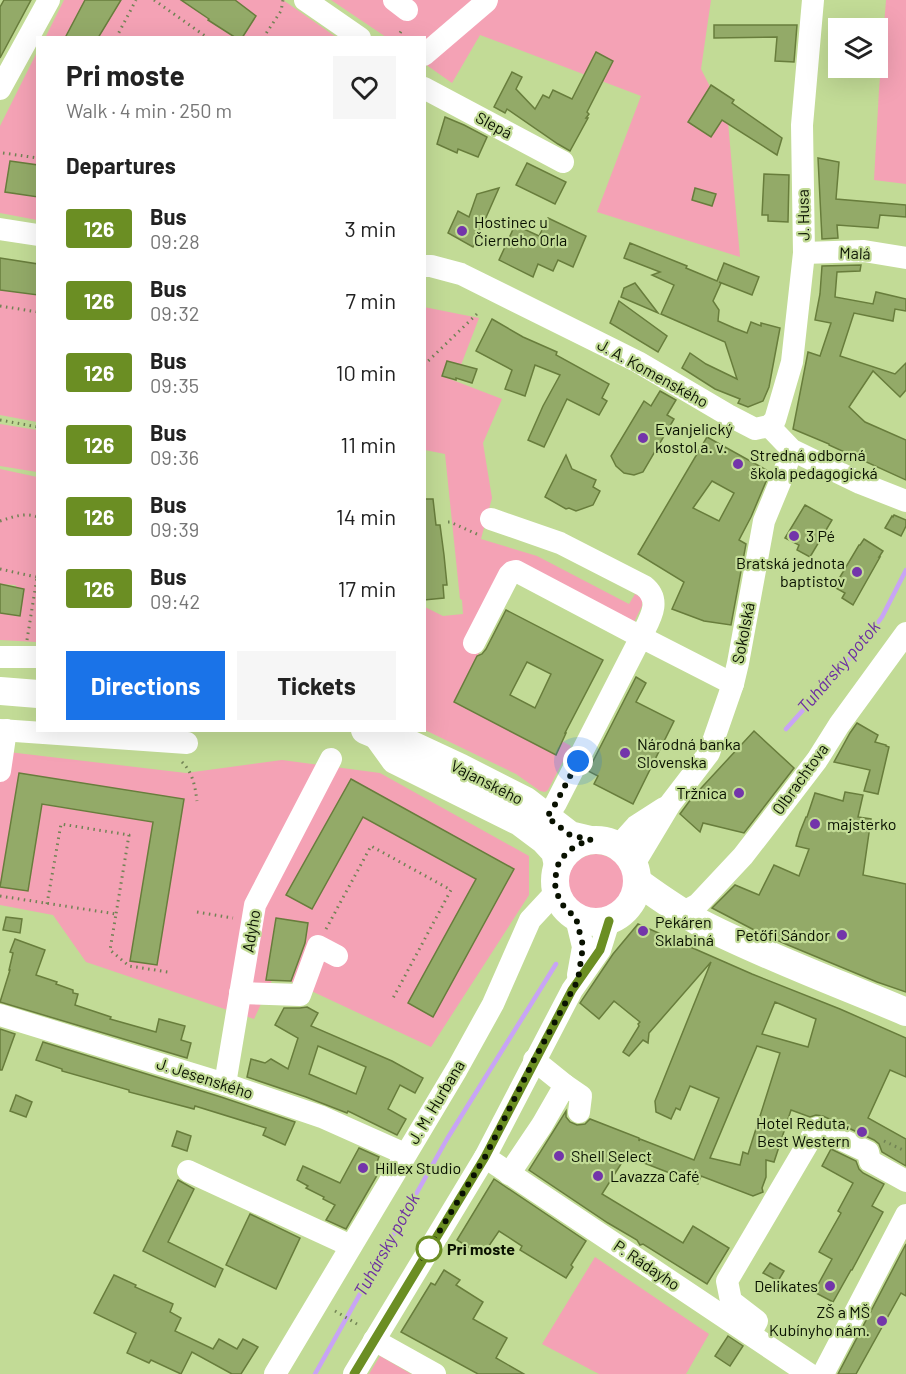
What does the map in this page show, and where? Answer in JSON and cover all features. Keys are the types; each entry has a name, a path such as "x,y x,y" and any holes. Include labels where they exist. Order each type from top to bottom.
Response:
{"main road":[{"path":"0,691 36,694"},
{"name":"Vajanského","path":"370,732 395,760 520,822 544,840 555,852 557,879 564,907 576,918 595,923 656,917 707,926"},
{"name":"Vajanského","path":"370,732 401,740 526,801 570,835 620,858 680,911 707,926 906,1012"},
{"path":"557,879 566,853 577,845 620,858 635,897 621,915 612,920"}],"street":[{"path":"0,89 49,0"},
{"path":"305,0 357,36"},
{"path":"426,53 487,0"},
{"name":"J. Husa","path":"769,426 775,420 792,362 804,253 802,125 813,0"},
{"name":"Slepá","path":"426,91 563,162"},
{"path":"0,229 36,235"},
{"name":"Malá","path":"804,253 864,251 906,258"},
{"name":"J. A. Komenského","path":"426,266 461,274 638,362 755,429 769,426"},
{"path":"769,426 792,450 860,483 906,501"},
{"name":"Sokolská","path":"620,858 670,804 709,753 738,663 764,521 792,450"},
{"path":"491,519 560,543 648,590 653,598 653,613 547,817"},
{"path":"474,644 509,575 516,571 733,684"},
{"name":"Olbrachtova","path":"680,911 698,904 743,856 817,759 838,725 906,633"},
{"path":"0,658 31,657"},
{"path":"0,771 3,730 183,751"},
{"name":"Adyho","path":"225,1084 255,905 331,759"},
{"name":"J. M. Hurbana","path":"275,1374 457,1069 493,1004 530,920 557,879"},
{"path":"576,918 583,946 578,980"},
{"path":"354,1374 485,1157 578,980 600,950 612,920"},
{"path":"240,993 300,995 328,951"},
{"name":"J. Jesenského","path":"0,1015 225,1084 321,1117 405,1154"},
{"path":"534,1060 581,1096 579,1112"},
{"path":"509,1173 542,1125 565,1085"},
{"path":"750,1334 757,1321 731,1301 727,1281 817,1128 868,1152 870,1161 906,1181"},
{"name":"P. Rádayho","path":"485,1157 809,1374"},
{"path":"188,1171 351,1246"},
{"path":"823,1374 906,1215"},
{"path":"374,1340 435,1374"}],"path":[{"path":"117,36 136,0"},
{"path":"154,0 205,36"},
{"path":"264,36 282,11 283,0"},
{"path":"3,153 36,158"},
{"path":"0,306 36,312"},
{"path":"426,363 479,312"},
{"path":"0,420 36,427"},
{"path":"0,520 21,514 36,516"},
{"path":"0,569 36,577"},
{"path":"31,657 36,590"},
{"path":"183,751 187,767 194,780 197,801"},
{"path":"47,904 61,824 129,835 111,950 129,966 168,972"},
{"path":"328,951 322,938 371,846 451,890 392,1000"},
{"path":"0,896 116,914"},
{"path":"196,912 253,921"},
{"path":"330,1309 356,1324"}],"shaded area":[{"path":"64,0 283,0 335,36 46,36"},
{"path":"331,0 711,0 701,69 728,122 740,257 597,212 641,96 480,35 452,83 426,65 426,36 385,36"},
{"path":"886,0 906,0 906,184 874,180 880,78 888,78 888,18 885,18"},
{"path":"36,54 36,220 0,213 0,126"},
{"path":"0,290 36,295 36,422 0,415"},
{"path":"426,307 479,318 461,365 447,361 442,376 502,399 483,443 492,498 481,539 537,556 629,604 635,594 642,598 642,606 633,624 511,561 481,649 454,702 555,754 562,741 571,746 545,792 516,774 426,730 426,608 443,616 463,614 445,454 426,450"},
{"path":"0,424 36,430 36,472 0,466"},
{"path":"0,469 36,477 36,642 0,640 0,613 20,616 24,590 16,588 16,585 0,584"},
{"path":"0,751 186,773 282,760 380,773 529,856 529,895 431,1047 275,974 254,1019 86,962 53,915 0,905"},
{"path":"596,854 607,856 616,862 622,871 624,882 622,893 616,902 607,908 596,910 585,908 576,902 570,893 568,882 570,871 576,862 585,856"},
{"path":"595,1257 709,1334 686,1374 599,1374 542,1344"},
{"path":"380,1356 411,1374 369,1374"}],"building":[{"path":"4,0 31,0 0,58 0,7"},
{"path":"85,0 121,0 99,36 66,36"},
{"path":"181,0 235,0 256,16 243,36 233,36"},
{"path":"714,25 797,25 794,62 775,61 777,37 714,38"},
{"path":"596,52 613,61 587,112 589,114 586,118 588,118 570,151 507,109 505,113 494,107 512,72 522,77 516,89 535,109 543,95 549,98 553,90 572,99"},
{"path":"711,85 734,100 732,103 782,138 777,155 722,120 711,137 688,122"},
{"path":"445,117 487,137 478,157 458,149 457,153 437,144"},
{"path":"818,158 839,162 836,199 906,205 906,217 880,215 878,228 837,225 838,238 822,239"},
{"path":"10,161 36,165 36,197 5,192"},
{"path":"527,163 566,182 555,204 516,185"},
{"path":"764,174 789,175 788,222 768,221 768,215 762,215"},
{"path":"499,188 473,247 448,233 458,211 469,217 477,194"},
{"path":"695,188 716,194 712,206 692,200"},
{"path":"548,218 586,236 573,267 558,260 553,271 538,264 533,277 499,260 515,225 539,236"},
{"path":"630,243 717,281 724,263 759,277 752,295 719,282 721,283 713,301 719,310 718,321 734,328 747,333 751,322 761,326 761,323 780,328 769,387 763,401 748,407 738,403 740,399 715,389 682,368 690,353 706,364 737,379 725,342 661,314 674,285 652,275 660,272 624,258"},
{"path":"0,258 36,264 36,295 0,290"},
{"path":"861,265 860,271 837,272 835,297 873,304 876,292 906,299 906,311 895,309 893,321 854,313 840,356 895,374 906,363 906,390 900,397 873,371 849,407 865,422 906,440 906,480 793,429 808,352 820,356 831,323 815,320 822,266"},
{"path":"635,283 658,313 621,297 624,288"},
{"path":"619,301 667,336 658,352 610,323"},
{"path":"492,319 523,337 557,352 556,355 609,384 602,398 607,401 599,415 567,399 544,447 528,440 560,375 535,365 525,396 505,389 512,370 476,351"},
{"path":"447,361 477,369 472,383 442,376"},
{"name":"Evanjelický kostol a. v.","path":"660,391 676,400 667,415 674,419 643,472 634,475 624,473 616,466 611,456 644,401 651,406"},
{"path":"707,437 770,472 739,540 746,544 731,625 704,621 672,609 684,582 638,554","holes":["712,481 734,493 719,521 693,508"]},
{"path":"566,455 572,469 596,480 593,487 600,491 593,505 576,511 566,509 545,497"},
{"path":"426,499 433,499 436,525 440,525 447,585 443,585 444,598 426,600"},
{"path":"805,505 832,520 810,557 797,550 799,545 785,538"},
{"path":"894,515 906,520 901,536 885,528"},
{"name":"Bratská jednota baptistov","path":"864,539 883,551 853,605 842,598 845,593 834,587"},
{"path":"0,584 24,589 20,616 0,613"},
{"path":"506,610 603,660 556,755 454,702 477,656 486,649","holes":["527,662 551,674 535,708 510,695"]},
{"path":"636,677 646,683 636,702 674,721 633,804 594,784 598,776 588,771"},
{"path":"857,723 878,735 875,742 889,747 878,794 864,791 870,770 834,762"},
{"name":"Tržnica","path":"754,731 794,768 744,833 703,823 700,832 680,814"},
{"path":"19,773 184,799 157,965 130,961 153,822 42,804 28,891 0,887"},
{"path":"351,779 514,869 433,1017 408,1003 476,879 363,817 312,909 286,895"},
{"path":"845,792 863,795 858,817 871,819 863,875 906,884 906,992 788,945 712,908 735,885 759,895 774,865 799,876 809,849 796,846 815,793 843,801"},
{"path":"6,917 22,919 20,933 3,930"},
{"path":"276,918 308,923 305,943 291,981 266,980"},
{"path":"638,924 906,1038 906,1077 890,1070 868,1118 906,1139 906,1166 882,1152 879,1144 874,1140 823,1116 810,1117 791,1110 774,1162 766,1160 763,1192 753,1196 701,1176 698,1184 626,1156 602,1194 683,1243 693,1226 729,1248 707,1284 643,1244 640,1245 637,1240 529,1170 566,1111 566,1117 577,1125 585,1124 590,1119 639,1138 639,1141 640,1139 694,1160 719,1098 690,1086 680,1110 676,1108 671,1119 656,1112 655,1101 711,962 649,1033 648,1043 643,1040 629,1056 623,1052 640,1022 614,1001 599,1019 580,1003 613,954","holes":["775,1002 816,1019 808,1047 762,1034","757,1046 780,1053 748,1154 743,1152 740,1165 710,1158"]},
{"path":"15,939 45,950 36,975 73,990 73,993 78,994 75,1005 111,1017 110,1019 156,1032 159,1019 185,1026 181,1040 191,1043 187,1058 0,1002 10,970 13,953 10,952"},
{"path":"307,1007 318,1013 311,1026 392,1061 423,1078 415,1093 400,1085 388,1109 406,1119 397,1135 348,1111 347,1113 247,1077 251,1059 265,1063 271,1059 288,1069 298,1038 275,1025 284,1008","holes":["318,1046 366,1067 356,1094 309,1074"]},
{"path":"0,1029 15,1034 2,1070 0,1070"},
{"path":"43,1042 295,1122 285,1145 263,1135 266,1128 195,1106 194,1109 129,1092 129,1090 62,1071 62,1069 36,1060"},
{"path":"16,1095 32,1102 26,1117 10,1111"},
{"path":"177,1131 191,1136 187,1151 172,1146"},
{"path":"359,1148 379,1157 377,1162 383,1165 346,1229 326,1220 335,1205 297,1180 303,1166 340,1183"},
{"path":"831,1149 856,1161 863,1173 884,1184 872,1206 883,1212 833,1302 814,1292 832,1259 819,1252 841,1213 838,1211 853,1183 822,1166"},
{"path":"494,1179 586,1241 566,1278 520,1250 522,1246 499,1231 482,1256 457,1240"},
{"path":"178,1180 194,1189 168,1242 223,1269 215,1287 143,1251"},
{"path":"250,1214 300,1238 276,1289 226,1265"},
{"path":"906,1244 906,1296 901,1293 856,1374 838,1374"},
{"path":"770,1263 784,1271 778,1281 763,1273"},
{"path":"444,1270 460,1280 456,1285 483,1302 473,1319 507,1338 496,1358 524,1374 478,1374 401,1332 431,1283 435,1285"},
{"path":"114,1275 173,1304 170,1312 181,1318 175,1331 213,1349 219,1339 237,1349 243,1339 258,1347 241,1374 232,1374 192,1352 181,1374 151,1360 149,1363 127,1353 136,1333 94,1313"},
{"path":"728,1336 743,1346 730,1366 715,1356"}],"waterway":[{"name":"Tuhársky potok","path":"786,729 859,648 882,617 906,570"},
{"name":"Tuhársky potok","path":"315,1374 447,1139 556,964"}],"bus line":[{"name":"126","path":"354,1374 485,1157 572,990 600,950 609,921"}],"place":[{"name":"Hostinec u Čierneho Orla","path":"462,231"},
{"name":"Evanjelický kostol a. v.","path":"643,438"},
{"name":"Stredná odborná škola pedagogická","path":"738,464"},
{"name":"3 Pé","path":"794,536"},
{"name":"Bratská jednota baptistov","path":"857,572"},
{"name":"Národná banka Slovenska","path":"625,753"},
{"name":"Tržnica","path":"739,793"},
{"name":"majsterko","path":"815,824"},
{"name":"Pekáren Sklabiná","path":"643,931"},
{"name":"Petőfi Sándor","path":"842,935"},
{"name":"Hotel Reduta, Best Western","path":"862,1132"},
{"name":"Shell Select","path":"559,1156"},
{"name":"Hillex Studio","path":"363,1168"},
{"name":"Lavazza Café","path":"598,1176"},
{"name":"Pri moste","path":"429,1249"},
{"name":"Delikates","path":"830,1286"},
{"name":"ZŠ a MŠ Kubínyho nám.","path":"882,1321"}],"route":[{"path":"429,1249 423,1258 485,1157 578,980 583,946 576,918 559,900 555,883 558,865 566,853 577,845 591,840 570,835 547,817 578,761"}]}
